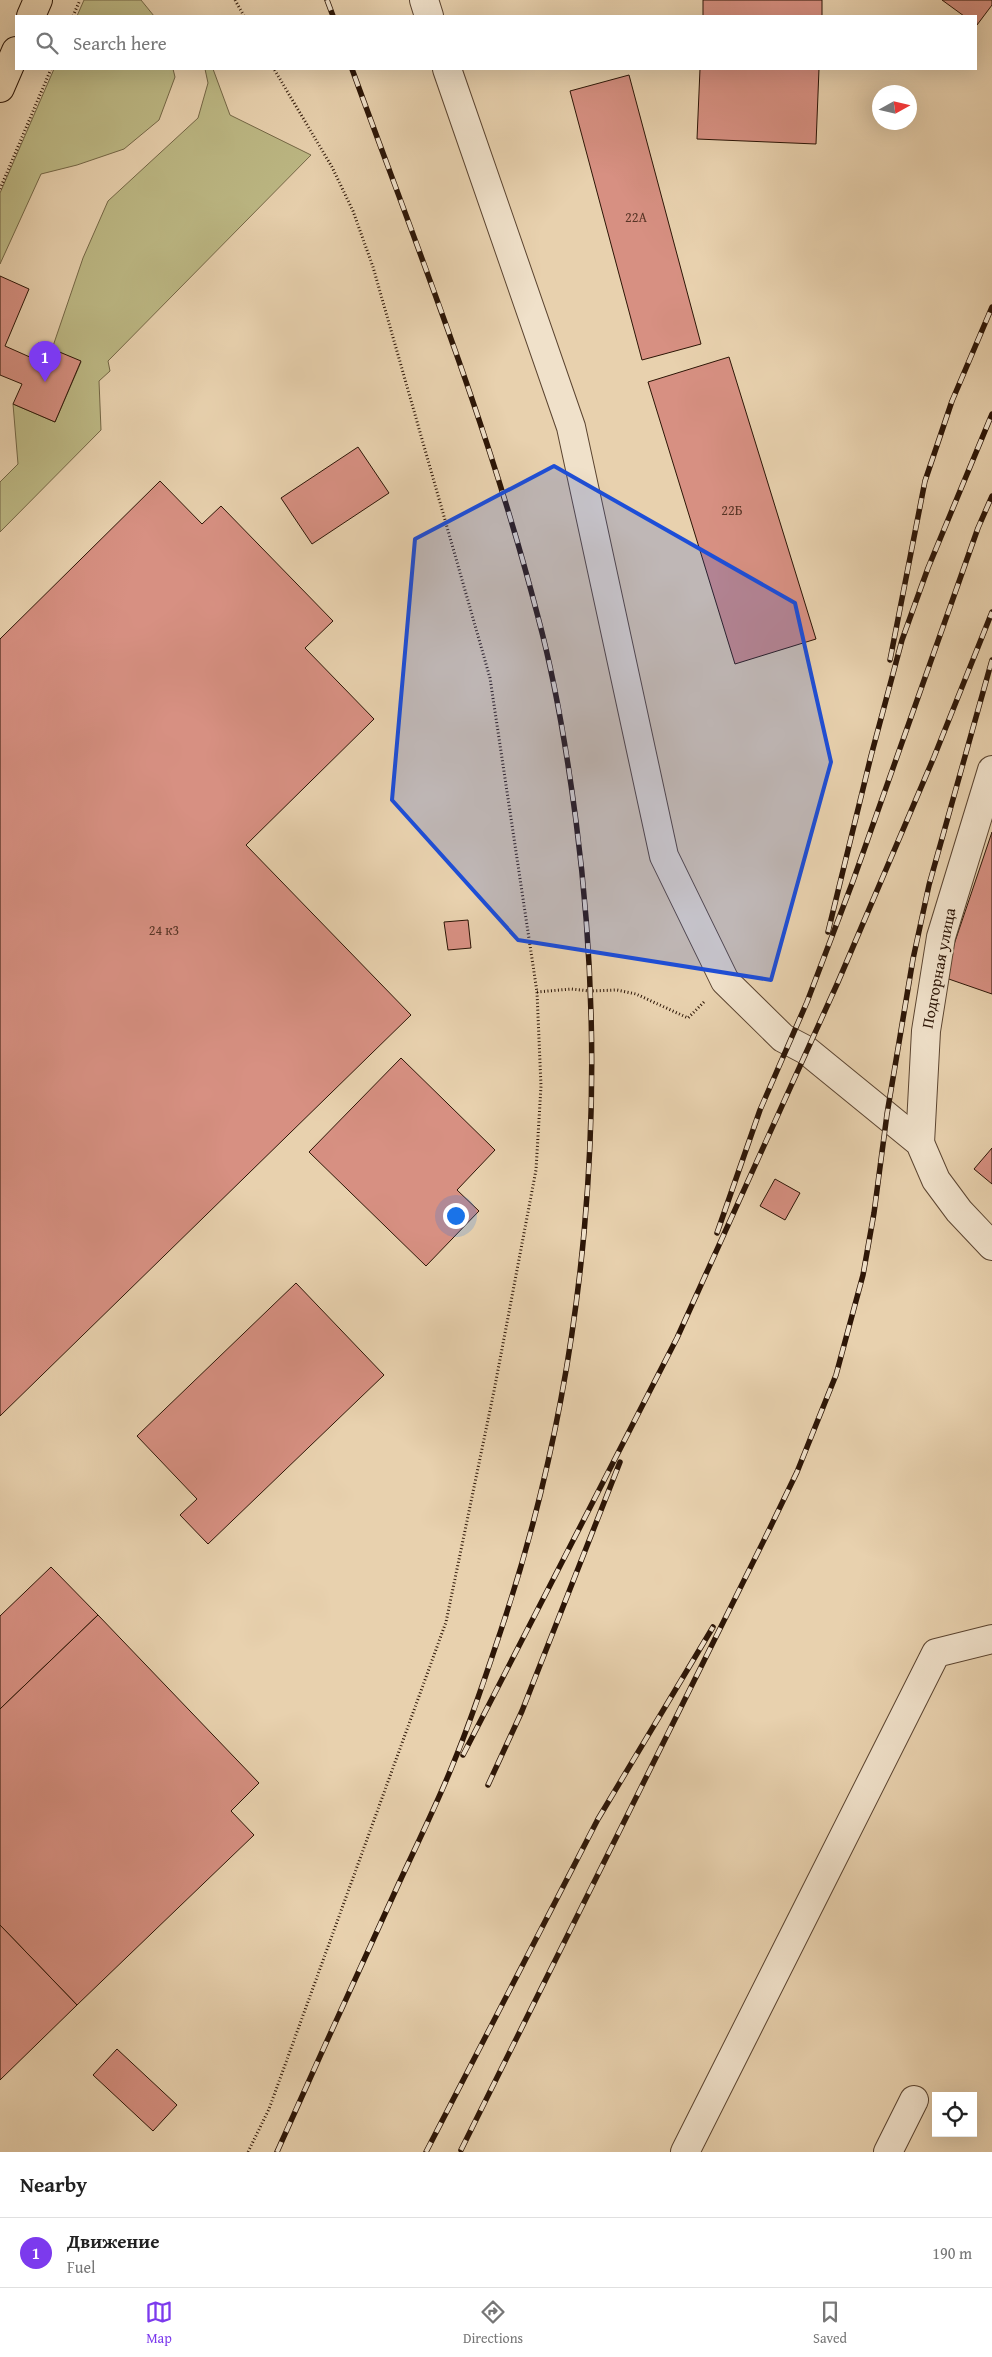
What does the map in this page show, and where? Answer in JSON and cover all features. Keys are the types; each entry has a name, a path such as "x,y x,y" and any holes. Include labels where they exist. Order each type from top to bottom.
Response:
{"main road":[{"path":"31,15 38,0"},
{"path":"0,88 15,53"}],"street":[{"path":"424,0 429,15"},
{"path":"447,70 571,427 664,856 725,981 783,1038 806,1050 920,1143 936,1180 959,1211 992,1246"},
{"name":"Подгорная улица","path":"920,1143 926,1031 941,937 992,770"},
{"path":"685,2152 936,1653 992,1639"},
{"path":"888,2152 914,2100"}],"path":[{"path":"73,15 80,0"},
{"path":"235,0 243,15"},
{"path":"0,189 51,70"},
{"path":"248,2152 272,2100 446,1622 494,1391 536,1170 541,1086 537,992 490,678 373,267 354,211 332,168 275,70"},
{"path":"537,992 571,989 590,992 617,990 636,994 688,1018 725,981"}],"highlighted area":[{"path":"554,466 795,603 831,762 771,980 518,940 392,800 415,539"}],"shaded area":[{"path":"84,0 141,0 153,15 77,15"},
{"path":"54,70 173,70 175,77 159,120 124,149 77,165 41,174 0,264 0,193"},
{"path":"205,70 213,70 230,115 311,155 108,361 110,371 99,381 101,430 0,532 0,482 18,464 13,404 55,422 81,362 52,349 83,258 108,201 198,118 208,83"}],"building":[{"path":"703,0 822,0 822,15 703,15"},
{"path":"942,0 992,0 992,5 977,25 977,15 963,15"},
{"path":"700,70 819,70 816,144 697,139"},
{"path":"629,75 701,344 642,360 570,91"},
{"path":"0,276 29,289 5,346 32,358 38,343 81,361 55,422 13,404 22,384 0,375"},
{"path":"729,357 816,639 735,664 648,382"},
{"path":"358,447 389,493 312,544 281,498"},
{"path":"160,481 202,524 221,506 333,621 305,648 374,719 246,845 411,1015 0,1416 0,639"},
{"path":"992,832 992,994 943,977"},
{"path":"468,920 471,948 448,950 444,922"},
{"path":"401,1058 495,1150 457,1190 479,1211 426,1266 309,1152"},
{"path":"992,1148 992,1184 974,1169"},
{"path":"775,1179 800,1193 785,1220 760,1206"},
{"path":"296,1283 384,1375 208,1544 180,1515 197,1499 137,1436"},
{"path":"51,1567 98,1615 0,1709 0,1616"},
{"path":"98,1615 259,1783 231,1811 254,1835 77,2005 0,1925 0,1709"},
{"path":"0,1925 77,2005 0,2080"},
{"path":"117,2049 177,2105 153,2131 93,2075"}],"railway":[{"path":"327,0 333,15"},
{"path":"277,2152 447,1779 472,1715 501,1630 531,1532 554,1432 572,1332 584,1230 591,1128 591,1025 586,923 573,795 550,667 519,547 498,478 452,341 352,70"},
{"path":"890,660 925,481 952,401 992,307"},
{"path":"828,932 871,756 902,640 928,568 992,414"},
{"path":"717,1233 760,1110 807,1002 853,881 978,528 992,496"},
{"path":"463,1755 677,1338 838,982 934,757 992,612"},
{"path":"461,2150 769,1530 797,1472 836,1375 863,1275 913,959 929,885 992,660"},
{"path":"488,1785 522,1711 620,1462"},
{"path":"426,2152 598,1819 713,1627"}],"place":[{"name":"Движение","path":"45,382"}]}
